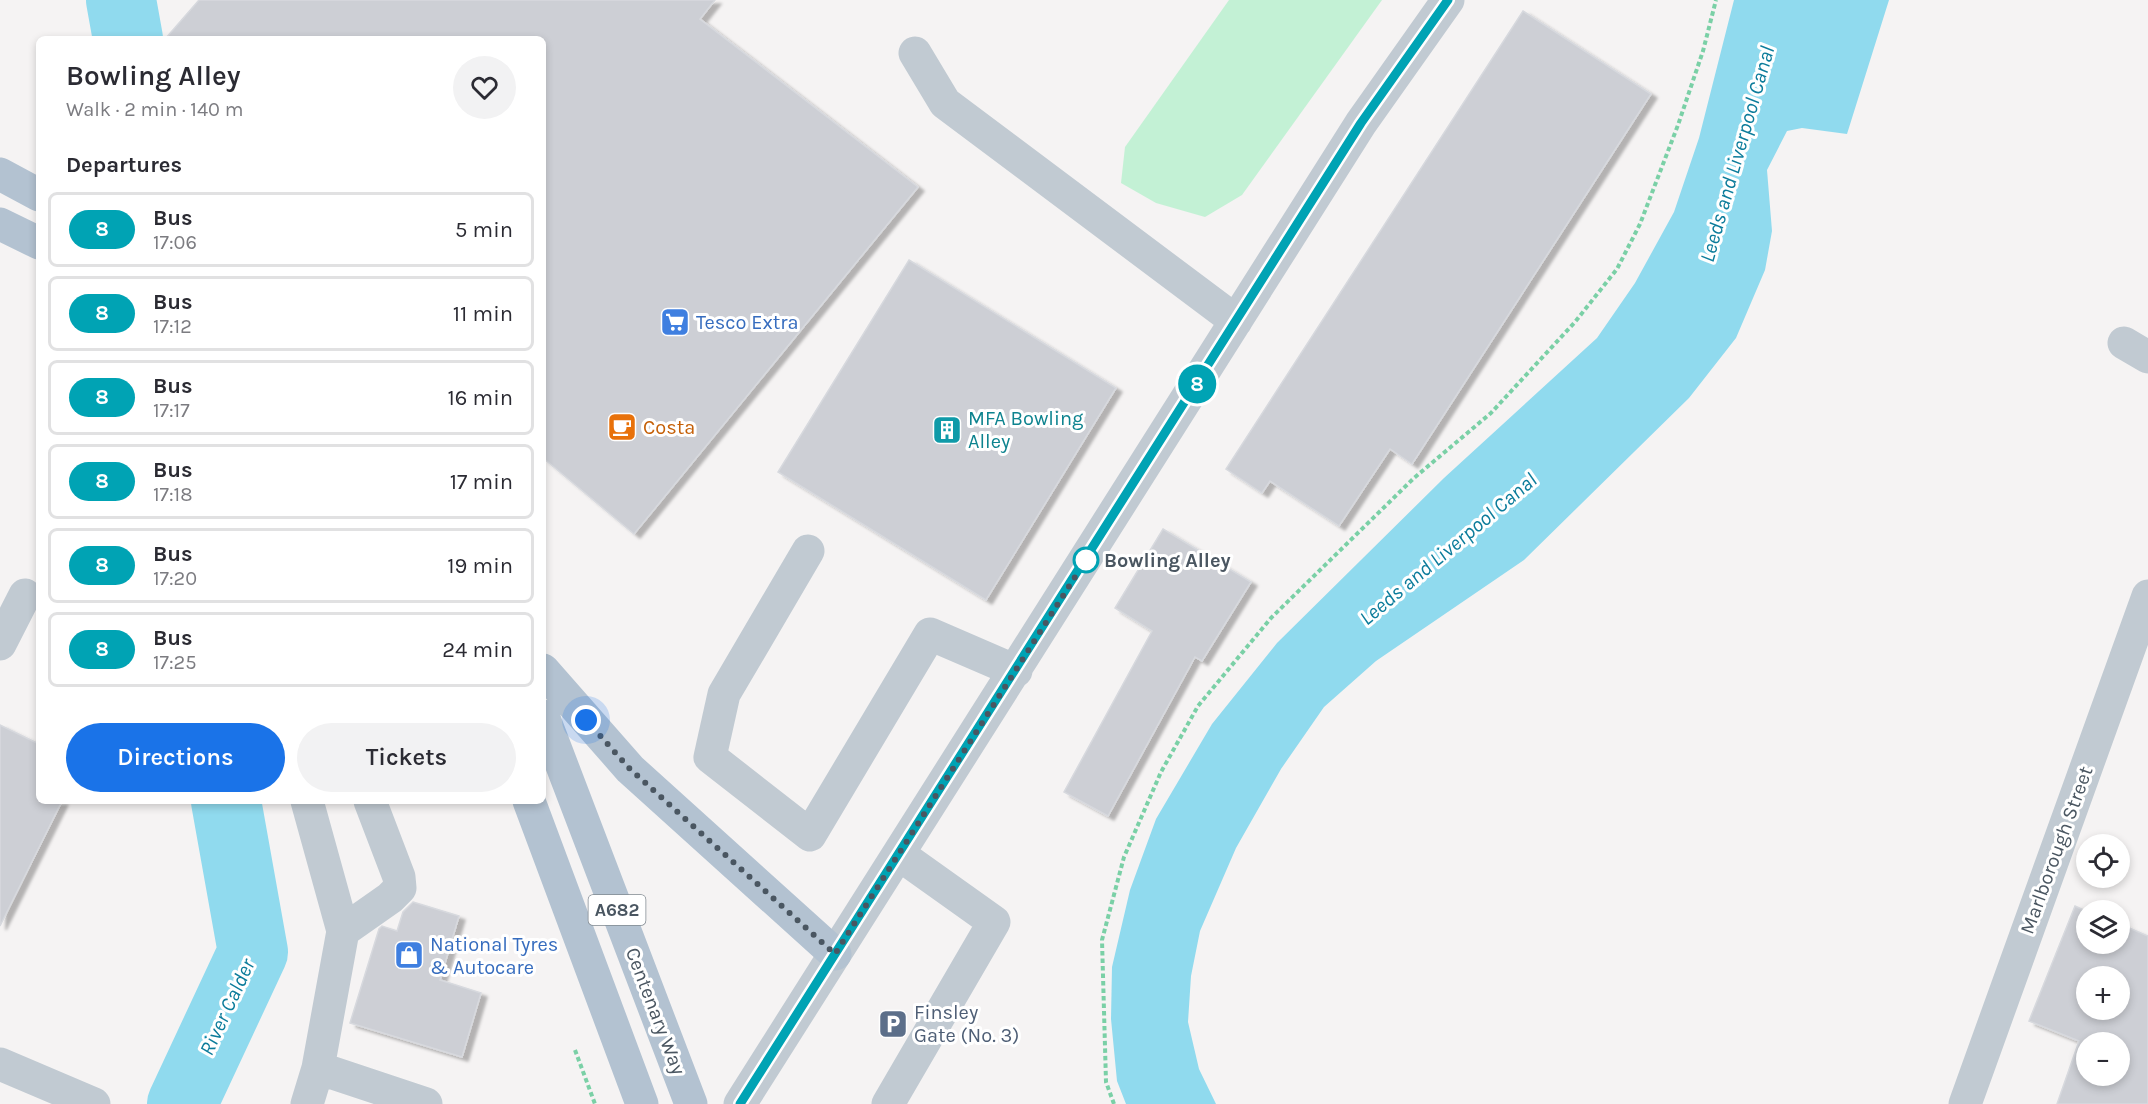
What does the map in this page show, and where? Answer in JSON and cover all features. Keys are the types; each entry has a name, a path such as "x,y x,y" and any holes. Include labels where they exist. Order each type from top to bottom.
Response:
{"main road":[{"path":"0,174 36,193"},
{"path":"0,224 36,242"},
{"path":"546,673 630,769 835,954"},
{"name":"Centenary Way","path":"546,724 691,1104"},
{"name":"A682","path":"530,804 642,1104"}],"street":[{"path":"740,1104 900,855 1361,123 1449,0"},
{"path":"915,53 945,103 1236,321"},
{"path":"808,551 724,694 710,757 810,835 930,634 1016,671"},
{"path":"0,644 25,595"},
{"name":"Marlborough Street","path":"1965,1104 2148,596"},
{"path":"307,1104 318,1068 343,931 308,804"},
{"path":"343,931 390,898 400,888 399,877 371,804"},
{"path":"888,1104 994,922 900,855"},
{"path":"0,1064 94,1104"},
{"path":"318,1068 426,1104"}],"path":[{"path":"1114,1104 1106,1082 1102,940 1124,857 1161,772 1197,706 1271,618 1414,478 1491,413 1575,322 1617,269 1640,225 1678,125 1703,51 1716,0"},
{"path":"575,1050 595,1104"}],"green space":[{"path":"1229,0 1382,0 1242,195 1205,217 1156,203 1121,183 1125,147"}],"water":[{"name":"Leeds and Liverpool Canal","path":"1734,0 1889,0 1847,134 1802,128 1787,131 1767,170 1772,231 1765,270 1736,338 1689,398 1524,560 1376,661 1324,707 1281,769 1236,848 1200,931 1191,976 1188,1022 1199,1069 1216,1104 1126,1104 1117,1081 1111,1019 1112,967 1130,890 1156,819 1212,724 1277,643 1444,478 1597,338 1635,283 1674,212 1699,138"}],"building":[{"name":"Tesco Extra","path":"199,0 715,0 700,19 918,187 634,534 546,461 546,36 168,36"},
{"path":"1523,11 1651,94 1412,464 1390,449 1339,526 1270,481 1262,493 1226,469"},
{"name":"MFA Bowling Alley","path":"909,260 1116,388 986,600 778,472"},
{"path":"1163,529 1251,582 1202,661 1195,657 1108,816 1064,792 1152,631 1115,608"},
{"path":"0,725 36,743 36,804 61,804 0,926"},
{"name":"National Tyres & Autocare","path":"413,902 459,916 440,980 481,993 462,1057 350,1023 379,929 382,926 397,931 403,912"},
{"path":"2075,906 2076,954 2130,954 2130,928 2148,936 2148,1104 2057,1104 2076,1050 2076,1086 2130,1086 2130,1032 2076,1032 2076,1040 2029,1021"}],"waterway":[{"name":"River Calder","path":"121,0 127,36"},
{"name":"River Calder","path":"182,1104 253,952 227,804"}],"bus line":[{"name":"8","path":"740,1104 912,837 1361,123 1448,0"}],"place":[{"name":"Tesco Extra","path":"675,322"},
{"name":"Costa","path":"622,427"},
{"name":"MFA Bowling Alley","path":"947,430"},
{"name":"Bowling Alley","path":"1086,560"},
{"name":"National Tyres & Autocare","path":"409,955"},
{"name":"Finsley Gate (No. 3)","path":"893,1024"}],"route":[{"path":"586,720 630,769 835,954 912,837 1089,555 1086,560"}]}
